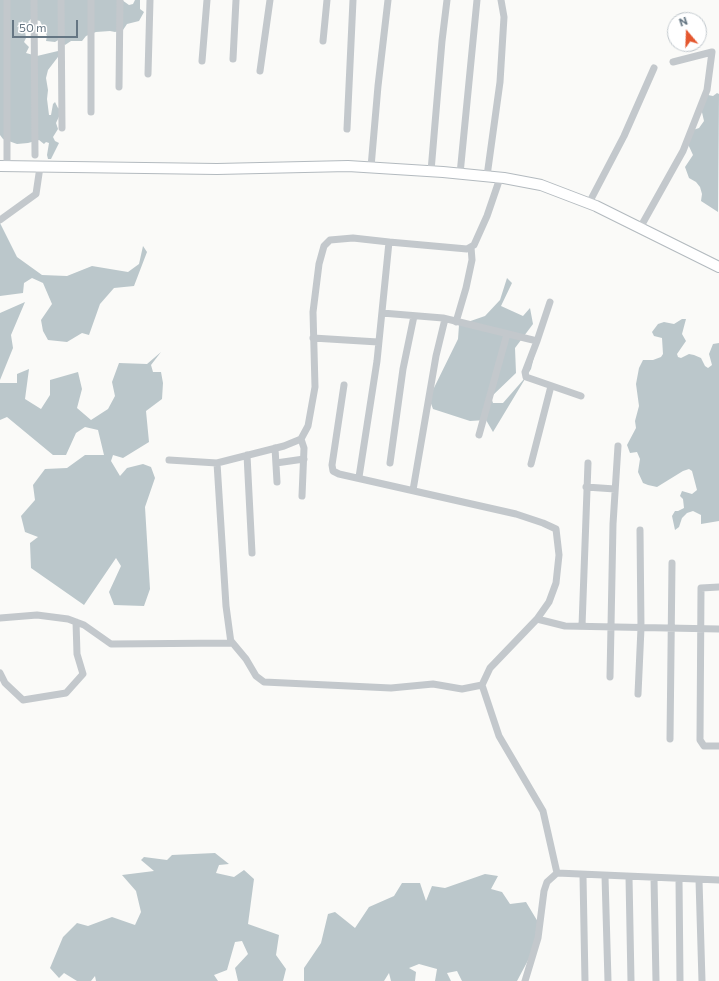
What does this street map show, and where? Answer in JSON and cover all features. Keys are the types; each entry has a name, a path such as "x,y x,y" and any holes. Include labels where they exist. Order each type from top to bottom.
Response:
{"street":[{"path":"7,0 4,166 217,169 332,166 371,167 487,176 541,185 589,203 719,267"},
{"path":"34,0 35,155"},
{"path":"62,0 62,128"},
{"path":"91,0 91,112"},
{"path":"119,87 120,0"},
{"path":"148,74 150,0"},
{"path":"202,61 207,0"},
{"path":"233,60 236,0"},
{"path":"260,71 270,0"},
{"path":"323,41 327,0"},
{"path":"347,130 353,0"},
{"path":"371,167 378,86 388,0"},
{"path":"431,171 442,40 447,0"},
{"path":"460,174 476,0"},
{"path":"487,176 500,82 504,17 501,0"},
{"path":"640,228 683,151 707,90 715,51 673,62"},
{"path":"589,203 624,136 654,68"},
{"path":"0,220 36,194 40,167"},
{"path":"169,460 217,463 275,448 301,439 308,426 315,387 313,312 319,264 324,246 330,240 353,238 467,249 474,245 487,216 500,178"},
{"path":"359,478 375,380 389,242"},
{"path":"456,322 472,260 471,247"},
{"path":"550,302 525,372 526,376 581,396"},
{"path":"382,313 445,319 537,341"},
{"path":"390,463 403,369 414,316"},
{"path":"414,490 436,356 445,319"},
{"path":"479,435 507,334"},
{"path":"313,338 378,342"},
{"path":"344,385 332,465 333,471 339,474 516,514 556,529 559,555 556,583 549,602 537,619 490,668 482,685 499,736 543,811 557,873"},
{"path":"531,464 551,386"},
{"path":"301,439 304,448 302,496"},
{"path":"610,677 613,524 618,446"},
{"path":"275,448 277,482"},
{"path":"247,456 252,553"},
{"path":"276,462 304,459"},
{"path":"217,463 226,606 231,641 246,659 256,676 264,682 391,688 433,684 462,689 482,685"},
{"path":"582,626 588,463"},
{"path":"586,487 615,489"},
{"path":"638,694 641,628 640,530"},
{"path":"670,740 672,563"},
{"path":"719,587 701,588 702,629 700,740 704,746 719,746"},
{"path":"0,618 37,615 68,619 84,625 111,644 231,643 231,641"},
{"path":"537,619 565,626 719,630"},
{"path":"0,673 5,684 23,700 66,693 83,674 77,654 76,622"},
{"path":"525,981 538,938 544,891 547,882 557,873 583,876 719,880"},
{"path":"583,876 585,981"},
{"path":"605,876 608,981"},
{"path":"629,877 631,981"},
{"path":"654,878 656,981"},
{"path":"679,879 680,981"},
{"path":"699,880 702,981"}],"shaded area":[{"path":"0,0 122,0 129,5 133,4 135,0 140,0 140,9 144,12 139,21 127,24 123,30 115,32 96,32 86,36 82,41 71,41 65,45 60,39 55,42 46,41 47,36 40,21 31,19 28,22 30,23 25,31 26,38 24,42 29,47 26,53 37,56 58,51 61,53 48,70 46,78 49,115 51,115 53,104 55,102 58,108 62,110 56,123 58,129 53,137 55,141 59,143 51,159 48,159 47,155 49,143 46,142 44,144 39,140 17,144 3,139 0,135"},
{"path":"717,93 719,94 718,212 701,201 702,194 700,187 696,182 689,178 685,167 693,155 687,142 690,131 699,128 704,121 701,108 708,95 713,96"},
{"path":"0,223 17,257 42,275 67,276 92,266 128,272 139,264 143,246 147,252 134,286 114,288 100,304 89,335 82,333 67,342 48,340 43,331 41,320 52,304 43,283 32,278 24,283 23,293 0,296"},
{"path":"507,278 512,283 501,306 523,316 530,308 533,324 515,348 516,373 491,397 493,403 503,403 524,379 535,353 531,369 493,432 486,420 470,421 433,409 429,398 458,339 459,325 485,316 500,300"},
{"path":"25,302 11,335 13,348 0,380 0,313"},
{"path":"682,319 686,319 682,334 686,341 677,354 678,357 681,358 689,354 694,355 701,358 705,366 708,368 712,365 709,354 713,344 719,343 719,521 701,524 701,515 693,511 687,513 682,518 679,527 675,530 672,516 675,511 684,508 683,499 680,496 682,491 692,494 697,490 692,471 689,469 683,471 657,487 643,483 638,472 640,459 637,452 630,453 627,445 636,428 635,421 639,406 636,384 639,368 643,360 653,360 661,357 663,354 662,338 654,336 652,332 658,324 664,322 674,324"},
{"path":"161,352 151,365 153,372 161,372 163,383 162,399 146,411 149,442 123,458 113,455 111,461 120,476 127,468 143,464 151,467 155,478 145,507 150,589 144,606 114,605 109,592 121,566 116,558 84,605 31,568 30,543 38,537 25,532 21,516 35,500 33,485 45,469 67,468 85,455 104,455 98,430 85,427 76,433 66,455 53,455 7,417 0,420 0,383 17,383 17,374 29,369 25,399 41,409 50,395 50,380 78,372 82,389 77,408 91,420 108,409 115,396 112,382 119,363 147,364"},
{"path":"215,853 229,864 219,865 216,873 234,877 244,870 254,879 248,924 279,935 276,955 286,969 283,981 238,981 235,968 248,954 242,941 235,942 227,970 214,975 218,981 96,981 95,976 91,981 77,981 64,973 59,978 50,968 63,937 77,923 88,926 112,917 135,925 141,912 136,891 122,875 154,871 141,860 144,857 167,860 172,855"},
{"path":"485,874 498,876 491,889 502,892 510,904 526,902 538,922 533,951 517,981 462,981 457,971 447,973 451,981 435,981 437,969 419,964 409,968 416,972 415,981 391,981 389,973 384,981 304,981 304,968 321,943 328,914 335,912 355,928 369,907 394,896 402,883 420,883 426,901 432,886 445,888"}]}
